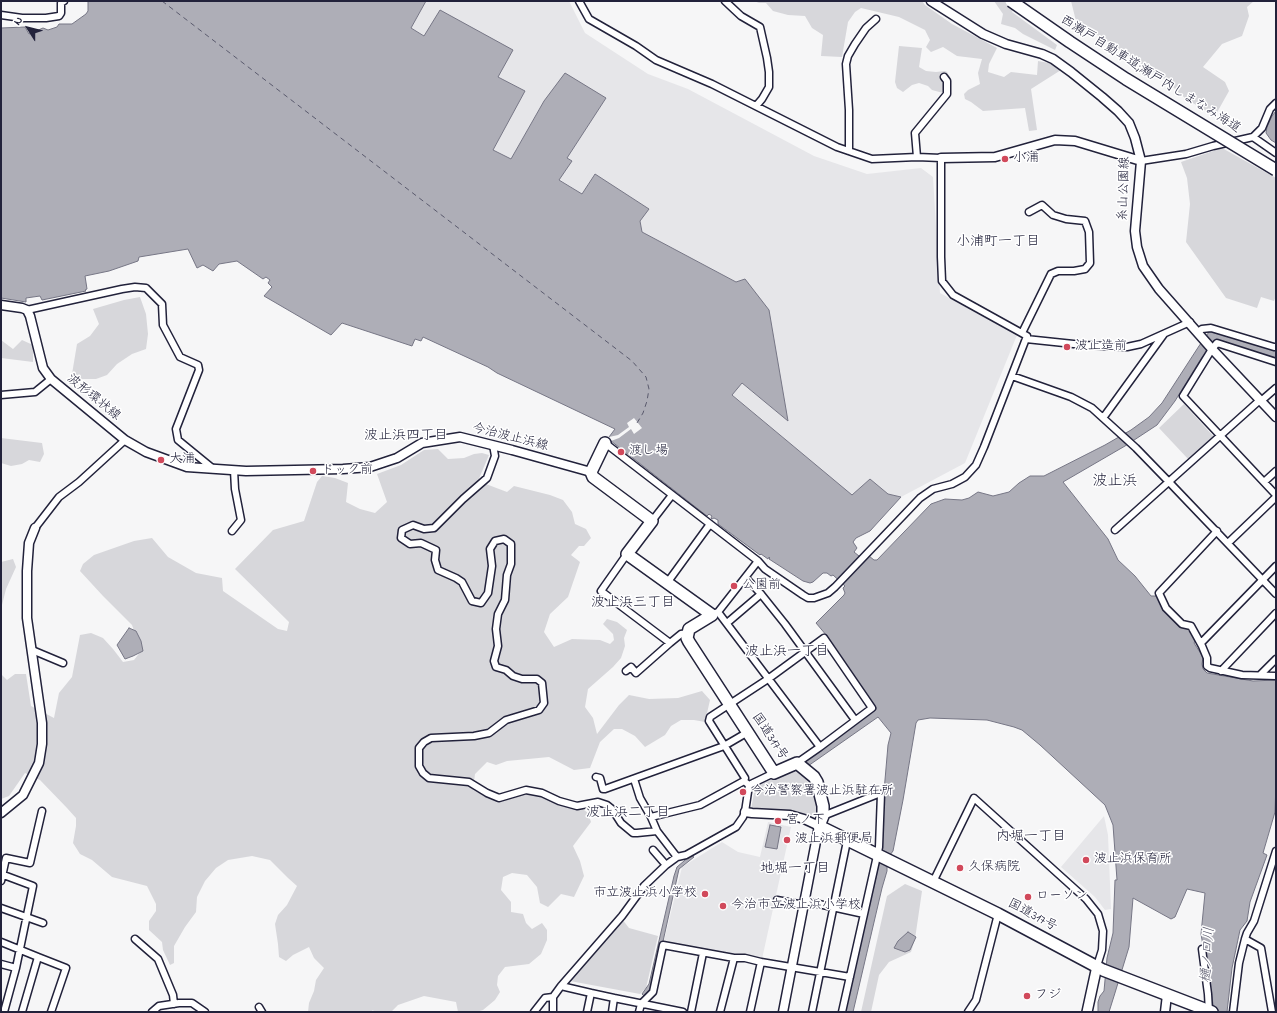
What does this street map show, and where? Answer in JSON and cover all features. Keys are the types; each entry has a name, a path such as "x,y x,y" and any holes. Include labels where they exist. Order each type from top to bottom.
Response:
{"highway":[{"name":"西瀬戸自動車道;瀬戸内しまなみ海道","path":"1011,1 1126,79 1276,170"},
{"path":"605,443 591,472 593,477 652,521 627,554 667,583 715,613 689,629 688,633"},
{"name":"国道317号","path":"688,633 687,638 689,642 774,773 797,763 814,777 817,782 823,806 821,821 848,841 998,914 1100,968 1210,1012"}],"main road":[{"name":"糸山公園線","path":"931,1 983,34 1006,44 1042,54 1053,59 1118,111 1129,123 1136,138 1141,161 1135,231 1143,266 1150,277 1212,349 1276,417"},
{"path":"941,158 994,157 1055,140 1075,141 1141,161"},
{"path":"1,305 26,310"},
{"name":"波形環状線","path":"26,310 30,316 43,368 51,379 125,440 146,452 187,467 213,469"},
{"name":"今治波止浜線","path":"213,469 343,469 370,467 397,458 422,443 460,437 591,472"},
{"path":"1,813 22,795 39,763 42,744 42,723 28,618 29,543 35,528"},
{"path":"745,812 790,815 804,819 821,821 782,1012"},
{"path":"1087,1012 1100,968"},
{"path":"1165,1012 1167,995"}],"street":[{"path":"1,15 22,18 46,18 59,16 61,13 61,3 64,1"},
{"path":"579,1 589,18 636,46 656,60 712,84 837,148 872,159 916,157 941,158 942,281 953,295 1024,336 1083,345 1127,347 1141,344 1190,322"},
{"path":"725,1 741,16 760,28 768,58 769,87 756,106"},
{"path":"849,151 849,110 846,64 848,56 855,44 866,28 876,19"},
{"path":"916,157 915,134 947,94 947,81 944,77"},
{"path":"1141,161 1186,154 1232,141 1253,137 1262,128 1270,109 1276,103"},
{"path":"1253,137 1276,153"},
{"path":"605,443 758,561 765,569 808,598 814,598 828,593 920,498 933,490 952,484 965,477 976,465 1012,376 1024,336 1051,274 1058,271 1085,269 1090,263 1089,232 1085,220 1066,219 1053,215 1042,205 1029,212"},
{"path":"26,310 115,290 135,287 146,288 162,304 163,325 180,357 198,365 199,370 176,429 178,440 213,469"},
{"path":"1198,332 1202,329 1211,328 1274,347 1276,346"},
{"path":"1103,418 1164,334"},
{"path":"1228,543 1276,496 1221,435 1183,396 1217,343 1276,362"},
{"path":"1012,376 1071,397 1092,408 1169,482 1276,594"},
{"path":"1,395 35,392 51,379"},
{"path":"1115,530 1276,388"},
{"path":"35,528 59,497 79,482 125,440"},
{"path":"493,445 495,456 487,478 434,528 424,528 413,525 402,530 401,538 410,544 421,543 436,550 438,570 462,582 472,601 481,603 488,593 492,566 490,549 496,541 504,539 511,544 512,564 507,575 505,600 498,614 496,629 498,646 494,661 496,667 506,670 513,676 522,679 537,679 542,683 544,702 539,710 506,720 488,733 474,736 431,738 424,742 419,748 419,766 423,773 429,778 469,782 487,793 500,798 526,790 542,793 559,802 577,806 598,802 608,805 621,823 633,833 637,834 657,830"},
{"path":"232,531 241,520 235,489 234,470"},
{"path":"1264,482 1276,471"},
{"path":"652,521 672,495"},
{"path":"667,583 710,524"},
{"path":"1217,531 1159,593 1166,608 1182,624 1191,626 1201,643 1207,658 1207,666 1242,675 1276,676"},
{"path":"627,554 601,591 670,642"},
{"path":"758,561 746,578 715,613 727,623 820,747"},
{"path":"1201,643 1276,566"},
{"path":"746,578 761,594 806,652 855,720"},
{"path":"727,623 761,594"},
{"path":"1221,670 1276,612"},
{"path":"626,671 631,667 636,673 670,642 681,634 688,633"},
{"path":"553,1012 553,997 622,916 644,886 666,865 677,857 686,855 736,827 743,818 745,812 747,783 709,721 710,717 768,679 824,638 872,708 797,763"},
{"path":"32,650 63,663"},
{"path":"1260,675 1276,659"},
{"path":"596,778 600,778 603,789 605,789 724,746 748,732"},
{"path":"651,818 700,805 747,783 774,773"},
{"path":"634,779 640,798 657,830 677,857"},
{"path":"821,821 878,794 881,794 879,847 882,858 864,914 842,1012"},
{"path":"933,882 974,798 1086,899 1098,914 1103,931 1100,968"},
{"path":"1,881 6,858 30,863 42,811"},
{"path":"812,1012 848,841"},
{"path":"653,850 666,865"},
{"path":"1232,1012 1239,963 1245,939 1254,921 1276,851"},
{"path":"2,874 33,886 16,968 4,1012"},
{"path":"777,900 834,907 864,914"},
{"path":"1,908 43,923"},
{"path":"968,1012 976,1000 998,914"},
{"path":"135,939 158,959 173,995 174,1004"},
{"path":"1245,939 1261,948 1272,1012"},
{"path":"1,942 66,968 51,1012"},
{"path":"639,1012 641,1004 653,992 663,945 850,977"},
{"path":"1202,949 1210,1012"},
{"path":"690,1012 703,953"},
{"path":"22,1012 38,957"},
{"path":"720,1012 734,958"},
{"path":"750,1012 761,962"},
{"path":"1,964 16,968"},
{"path":"561,986 664,1010 683,1012"},
{"path":"587,1012 591,993"},
{"path":"534,1012 545,998 553,997"},
{"path":"612,1012 614,998"},
{"path":"152,1012 159,1006 192,1003 205,1012"}],"shaded area":[{"path":"426,1 569,1 585,33 648,74 688,89 814,156 867,174 921,168 933,177 940,293 1017,335 965,463 901,497 888,494 870,479 852,496 732,394 741,383 788,421 736,282 642,232 640,221 648,208 594,174 582,194 559,179 572,161 567,158 606,98 544,101 511,159 493,150 524,91 411,28"},
{"path":"754,1 922,1 925,5 952,24 997,48 989,64 988,72 1004,77 1011,72 1037,75 1038,61 1049,63 1061,70 1031,89 1037,130 1029,131 1025,108 983,111 965,99 964,94 968,90 980,84 978,73 982,59 957,56 943,47 931,52 926,47 930,40 925,30 899,17 861,8 855,12 848,22 842,57 821,56 823,35 812,28 805,16 788,15 773,11 766,3"},
{"path":"994,1 1016,1 1012,12 1057,45 1055,50 1023,34 1015,28 1001,24 1003,14"},
{"path":"1071,1 1254,1 1247,7 1249,16 1242,36 1222,44 1203,67 1225,82 1229,91 1215,116 1186,99 1163,78 1076,21"},
{"path":"899,46 922,48 919,67 926,71 947,72 951,82 943,93 932,90 928,86 919,83 912,85 903,92 897,88 895,82"},
{"path":"1222,148 1276,178 1276,296 1274,301 1261,297 1257,308 1226,298 1186,242 1190,204 1187,178 1181,162"},
{"path":"140,297 146,314 148,334 146,349 132,354 117,364 107,375 96,379 80,379 72,374 77,344 90,336 99,324 93,309"},
{"path":"1,340 13,349 22,340 33,345 33,362 1,358"},
{"path":"1184,404 1214,437 1189,460 1159,428"},
{"path":"1,438 42,443 44,454 40,462 29,460 22,464 11,466 1,463"},
{"path":"438,449 448,459 464,458 482,453 489,455 478,481 507,492 514,486 550,495 563,500 572,512 575,524 586,529 591,538 584,546 579,546 571,555 580,562 568,597 550,614 544,632 554,647 572,639 600,640 610,644 614,640 613,634 603,624 607,619 617,622 627,630 624,638 625,646 621,658 588,689 585,707 593,718 597,734 619,705 629,695 649,699 678,698 702,691 710,700 705,722 681,720 671,726 665,735 645,747 635,736 622,729 614,729 600,742 590,768 574,770 549,757 507,761 496,765 487,762 475,774 473,790 498,803 526,794 539,796 555,795 572,801 588,813 591,822 573,846 580,861 584,876 574,897 561,894 548,907 540,903 537,887 527,875 512,873 503,877 501,890 511,902 511,912 523,914 526,923 532,929 542,923 547,930 547,940 541,954 529,964 505,967 498,976 497,985 500,992 495,1000 483,1010 476,1012 458,1012 456,1002 424,996 398,1005 391,1012 374,1012 373,1010 371,1012 308,1012 309,1003 314,991 316,980 324,968 314,958 309,947 293,955 286,961 279,957 275,924 278,915 287,905 297,886 270,860 252,856 228,860 216,868 205,881 197,897 196,912 174,946 174,963 170,965 163,950 162,942 149,930 149,921 156,911 156,904 147,886 112,877 92,860 80,854 73,843 76,818 40,780 25,773 9,796 1,799 1,674 7,680 15,674 26,674 31,706 54,718 59,693 72,677 80,635 91,633 103,638 123,662 134,660 141,651 132,625 80,571 83,564 94,555 134,541 152,538 168,557 196,573 222,578 223,591 278,629 287,631 289,622 235,569 273,530 304,521 317,482 322,476 335,478 348,483 346,502 360,509 375,513 387,502 377,474 401,465 424,450"},
{"path":"13,559 16,567 6,589 1,609 1,562"},
{"path":"794,769 813,783 819,806 815,816 790,810 751,810 755,787"},
{"path":"1104,816 1108,835 1111,909 1105,910 1095,897 1061,867"},
{"name":"今治市立波止浜小学校","path":"768,822 791,827 762,959 731,958 663,945 682,867 722,842 738,852 760,857"},
{"path":"905,884 922,891 915,939 911,952 889,962 879,975 871,1012 861,1012 887,896"},
{"path":"622,919 629,928 658,936 646,988 640,994 570,981 569,979"}],"water":[{"name":"樋ノ口川","path":"89,1 426,1 411,28 424,36 440,10 513,50 498,77 525,91 493,150 511,159 544,101 565,73 606,98 567,158 572,161 559,180 582,194 595,174 649,209 640,221 642,232 736,282 745,279 769,310 788,421 742,383 732,395 852,495 870,479 888,494 901,497 870,531 856,538 853,542 857,548 854,552 864,560 869,556 874,560 877,560 931,504 945,499 962,500 969,498 978,492 993,496 1009,492 1030,476 1044,476 1131,430 1149,417 1162,403 1209,332 1213,331 1276,350 1276,359 1216,341 1202,357 1175,401 1157,425 1125,446 1063,482 1108,539 1118,560 1135,576 1151,596 1158,596 1168,614 1179,627 1189,628 1196,639 1194,643 1203,657 1203,669 1207,673 1253,681 1276,680 1275,812 1263,853 1267,855 1250,902 1247,921 1240,930 1232,968 1227,1012 1213,1012 1213,1004 1201,934 1205,893 1187,889 1175,917 1171,919 1133,898 1129,947 1114,996 1109,1012 1098,1012 1098,1002 1104,991 1107,958 1113,933 1115,880 1117,880 1113,825 1105,805 1022,730 987,720 930,718 918,720 916,723 893,851 890,855 887,867 853,1012 845,1012 882,851 883,803 888,745 891,733 878,717 808,766 806,761 873,708 827,636 816,623 844,595 845,593 843,588 845,586 833,575 831,576 827,573 823,573 810,583 803,581 769,559 769,557 768,559 761,554 760,555 718,524 718,520 714,518 712,519 712,516 709,514 707,516 611,441 609,437 615,429 423,337 421,341 415,339 412,346 342,323 331,335 264,296 272,287 268,283 270,280 266,277 263,279 237,261 219,264 213,271 203,265 197,268 188,249 139,257 138,261 109,271 85,276 86,291 42,300 40,296 26,298 26,302 1,298 1,28 25,27 29,34 43,28 48,30 57,27 59,24 72,24 86,14 88,11"},
{"path":"1276,111 1276,143 1271,140 1266,133 1272,116"},
{"path":"129,628 136,631 141,641 143,651 125,659 117,645"},
{"path":"770,825 781,827 777,849 765,847"},
{"path":"691,855 694,857 679,869 654,982 651,992 645,997 642,994 649,984 674,876 677,867"},
{"path":"908,932 916,937 910,950 905,952 894,948 898,941"}],"pier":[{"path":"634,418 642,428 634,434 631,429 619,438 611,441 609,437 618,435 629,427 627,423"}],"ferry route":[{"path":"162,1 632,361 646,377 649,389 643,413 637,423"}],"place":[{"name":"小浦","path":"1005,159"},
{"name":"波止造前","path":"1067,347"},
{"name":"渡し場","path":"621,452"},
{"name":"大浦","path":"161,460"},
{"name":"ドック前","path":"313,471"},
{"name":"公園前","path":"734,586"},
{"name":"今治警察署波止浜駐在所","path":"743,792"},
{"name":"宮ノ下","path":"778,821"},
{"name":"波止浜郵便局","path":"787,840"},
{"name":"波止浜保育所","path":"1086,860"},
{"name":"久保病院","path":"960,868"},
{"name":"市立波止浜小学校","path":"705,894"},
{"name":"ローソン","path":"1028,897"},
{"name":"今治市立波止浜小学校","path":"723,906"},
{"name":"フジ","path":"1027,996"}],"district":[{"name":"小浦町一丁目","path":"998,243"},
{"name":"波止浜四丁目","path":"406,437"},
{"name":"波止浜","path":"1115,483"},
{"name":"波止浜三丁目","path":"633,604"},
{"name":"波止浜一丁目","path":"787,653"},
{"name":"波止浜二丁目","path":"628,814"},
{"name":"内堀一丁目","path":"1031,838"},
{"name":"地堀一丁目","path":"795,870"}]}
